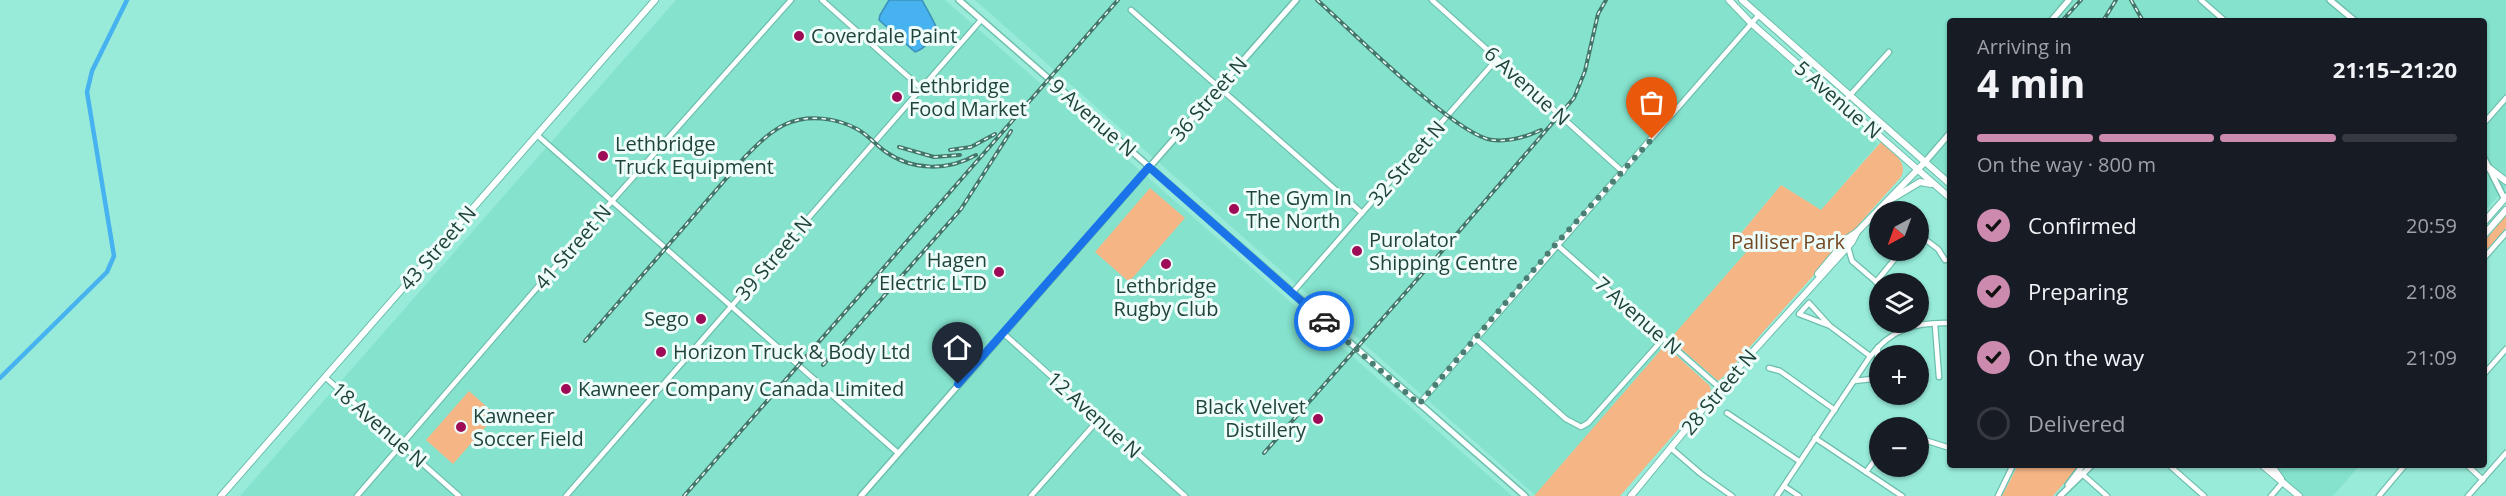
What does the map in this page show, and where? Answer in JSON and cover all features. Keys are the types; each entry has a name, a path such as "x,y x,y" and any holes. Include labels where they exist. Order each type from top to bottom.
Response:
{"main road":[{"name":"43 Street N","path":"221,496 655,0"},
{"name":"5 Avenue N","path":"1729,0 1751,23 1947,195"},
{"name":"5 Avenue N","path":"1742,0 1947,181"},
{"name":"28 Street N","path":"1886,201 1925,162"},
{"path":"2489,168 2506,181"},
{"path":"1890,201 1920,182 1936,186"},
{"path":"2487,219 2506,198"},
{"path":"2487,232 2506,210"},
{"name":"28 Street N","path":"1631,496 1720,388 1848,246 1869,219"},
{"name":"28 Street N","path":"1807,289 1826,262 1848,238 1857,232"},
{"path":"2266,468 2299,496"},
{"path":"2273,468 2283,482"}],"street":[{"name":"41 Street N","path":"357,496 612,201 791,0"},
{"path":"822,0 921,88"},
{"name":"9 Avenue N","path":"959,0 1525,496"},
{"name":"36 Street N","path":"861,496 1296,0"},
{"name":"6 Avenue N","path":"1432,0 1623,172"},
{"path":"2054,18 2069,0"},
{"path":"2201,0 2222,18"},
{"path":"2330,0 2351,18"},
{"path":"1131,10 1362,213"},
{"path":"1419,404 1556,244 1623,172 1758,16"},
{"name":"39 Street N","path":"566,496 981,20"},
{"path":"1843,104 1889,52"},
{"name":"32 Street N","path":"1292,293 1497,59"},
{"path":"2487,120 2506,98"},
{"path":"537,135 898,453"},
{"name":"28 Street N","path":"1925,162 1947,136"},
{"path":"2487,164 2506,198"},
{"path":"2487,255 2506,233"},
{"path":"1929,242 1938,249 1945,260"},
{"name":"7 Avenue N","path":"1556,244 1720,388"},
{"path":"1848,246 1852,261"},
{"path":"1836,259 1852,261 1869,275"},
{"path":"1830,326 1799,314 1809,303 1830,326 1869,355"},
{"path":"1929,325 1947,323"},
{"path":"1935,325 1939,377"},
{"name":"12 Avenue N","path":"1003,333 1185,496"},
{"path":"1881,345 1897,333"},
{"path":"1475,338 1566,418 1581,427 1588,423 1663,339"},
{"path":"2487,371 2506,349"},
{"path":"1777,496 1869,358"},
{"path":"1769,368 1780,370 1835,410"},
{"name":"18 Avenue N","path":"325,377 459,496"},
{"path":"1854,381 1869,379"},
{"path":"1727,413 1799,462"},
{"path":"1031,496 1099,419"},
{"path":"1815,438 1902,496"},
{"path":"1929,441 1947,447"},
{"path":"1672,449 1732,496"},
{"path":"2468,496 2506,453"},
{"path":"1866,472 1869,468"},
{"path":"1998,496 2012,468"},
{"path":"2081,473 2082,468"},
{"path":"2060,496 2088,468"},
{"path":"2172,468 2204,496"},
{"path":"2379,496 2402,468"},
{"path":"2470,468 2483,480"},
{"path":"2081,473 2107,496"},
{"path":"2271,496 2283,482"},
{"path":"1784,486 1799,496"}],"shaded area":[{"path":"676,0 945,0 1512,496 240,496"},
{"path":"975,0 1729,0 1878,144 1821,210 1781,185 1738,236 1748,250 1535,495"},
{"path":"1747,0 2506,0 2506,187 2487,209 2487,18 1947,18 1947,181 1771,25"},
{"path":"2273,468 2357,468 2333,496 2299,496 2283,482"}],"green space":[{"name":"Palliser Park","path":"1881,142 1901,161 1903,171 1901,177 1880,201 1869,201 1869,213 1718,381 1670,339 1748,250 1738,237 1781,185 1821,210"},
{"path":"1150,188 1185,218 1129,282 1095,252"},
{"path":"2506,215 2506,228 2487,250 2487,238"},
{"path":"1665,345 1710,386 1711,392 1620,496 1534,496"},
{"name":"Kawneer Soccer Field","path":"469,391 496,415 453,464 426,440"},
{"path":"2016,468 2077,468 2053,496 2002,496"}],"water":[{"path":"889,0 922,0 936,31 933,38 922,49 915,52 879,20"}],"waterway":[{"path":"0,378 107,272 114,256 87,92 92,71 127,0"}],"railway":[{"path":"684,496 1118,0"},
{"path":"1317,0 1403,79 1475,134 1492,140 1511,140 1541,130"},
{"path":"1264,453 1574,98 1585,71 1598,14 1606,0"},
{"path":"2065,18 2081,0"},
{"path":"2105,18 2116,0"},
{"path":"2131,0 2141,18"},
{"path":"585,341 744,158 769,135 786,124 813,118 841,122 861,131 896,158 919,166 954,164 976,155"},
{"path":"823,365 961,209 1011,131"},
{"path":"950,150 971,147 995,134"},
{"path":"899,147 934,157 960,155"}],"way so far":[{"path":"1324,321 1419,404 1556,244 1652,139"}],"place":[{"name":"Coverdale Paint","path":"799,36"},
{"name":"Lethbridge Food Market","path":"897,97"},
{"name":"Lethbridge Truck Equipment","path":"603,156"},
{"name":"The Gym In The North","path":"1234,209"},
{"name":"Purolator Shipping Centre","path":"1357,251"},
{"name":"Lethbridge Rugby Club","path":"1166,264"},
{"name":"Hagen Electric LTD","path":"999,272"},
{"name":"Sego","path":"701,319"},
{"name":"Horizon Truck & Body Ltd","path":"661,352"},
{"name":"Kawneer Company Canada Limited","path":"566,389"},
{"name":"Black Velvet Distillery","path":"1318,419"},
{"name":"Kawneer Soccer Field","path":"461,427"}],"route":[{"path":"958,384 1149,167 1324,321"}]}
